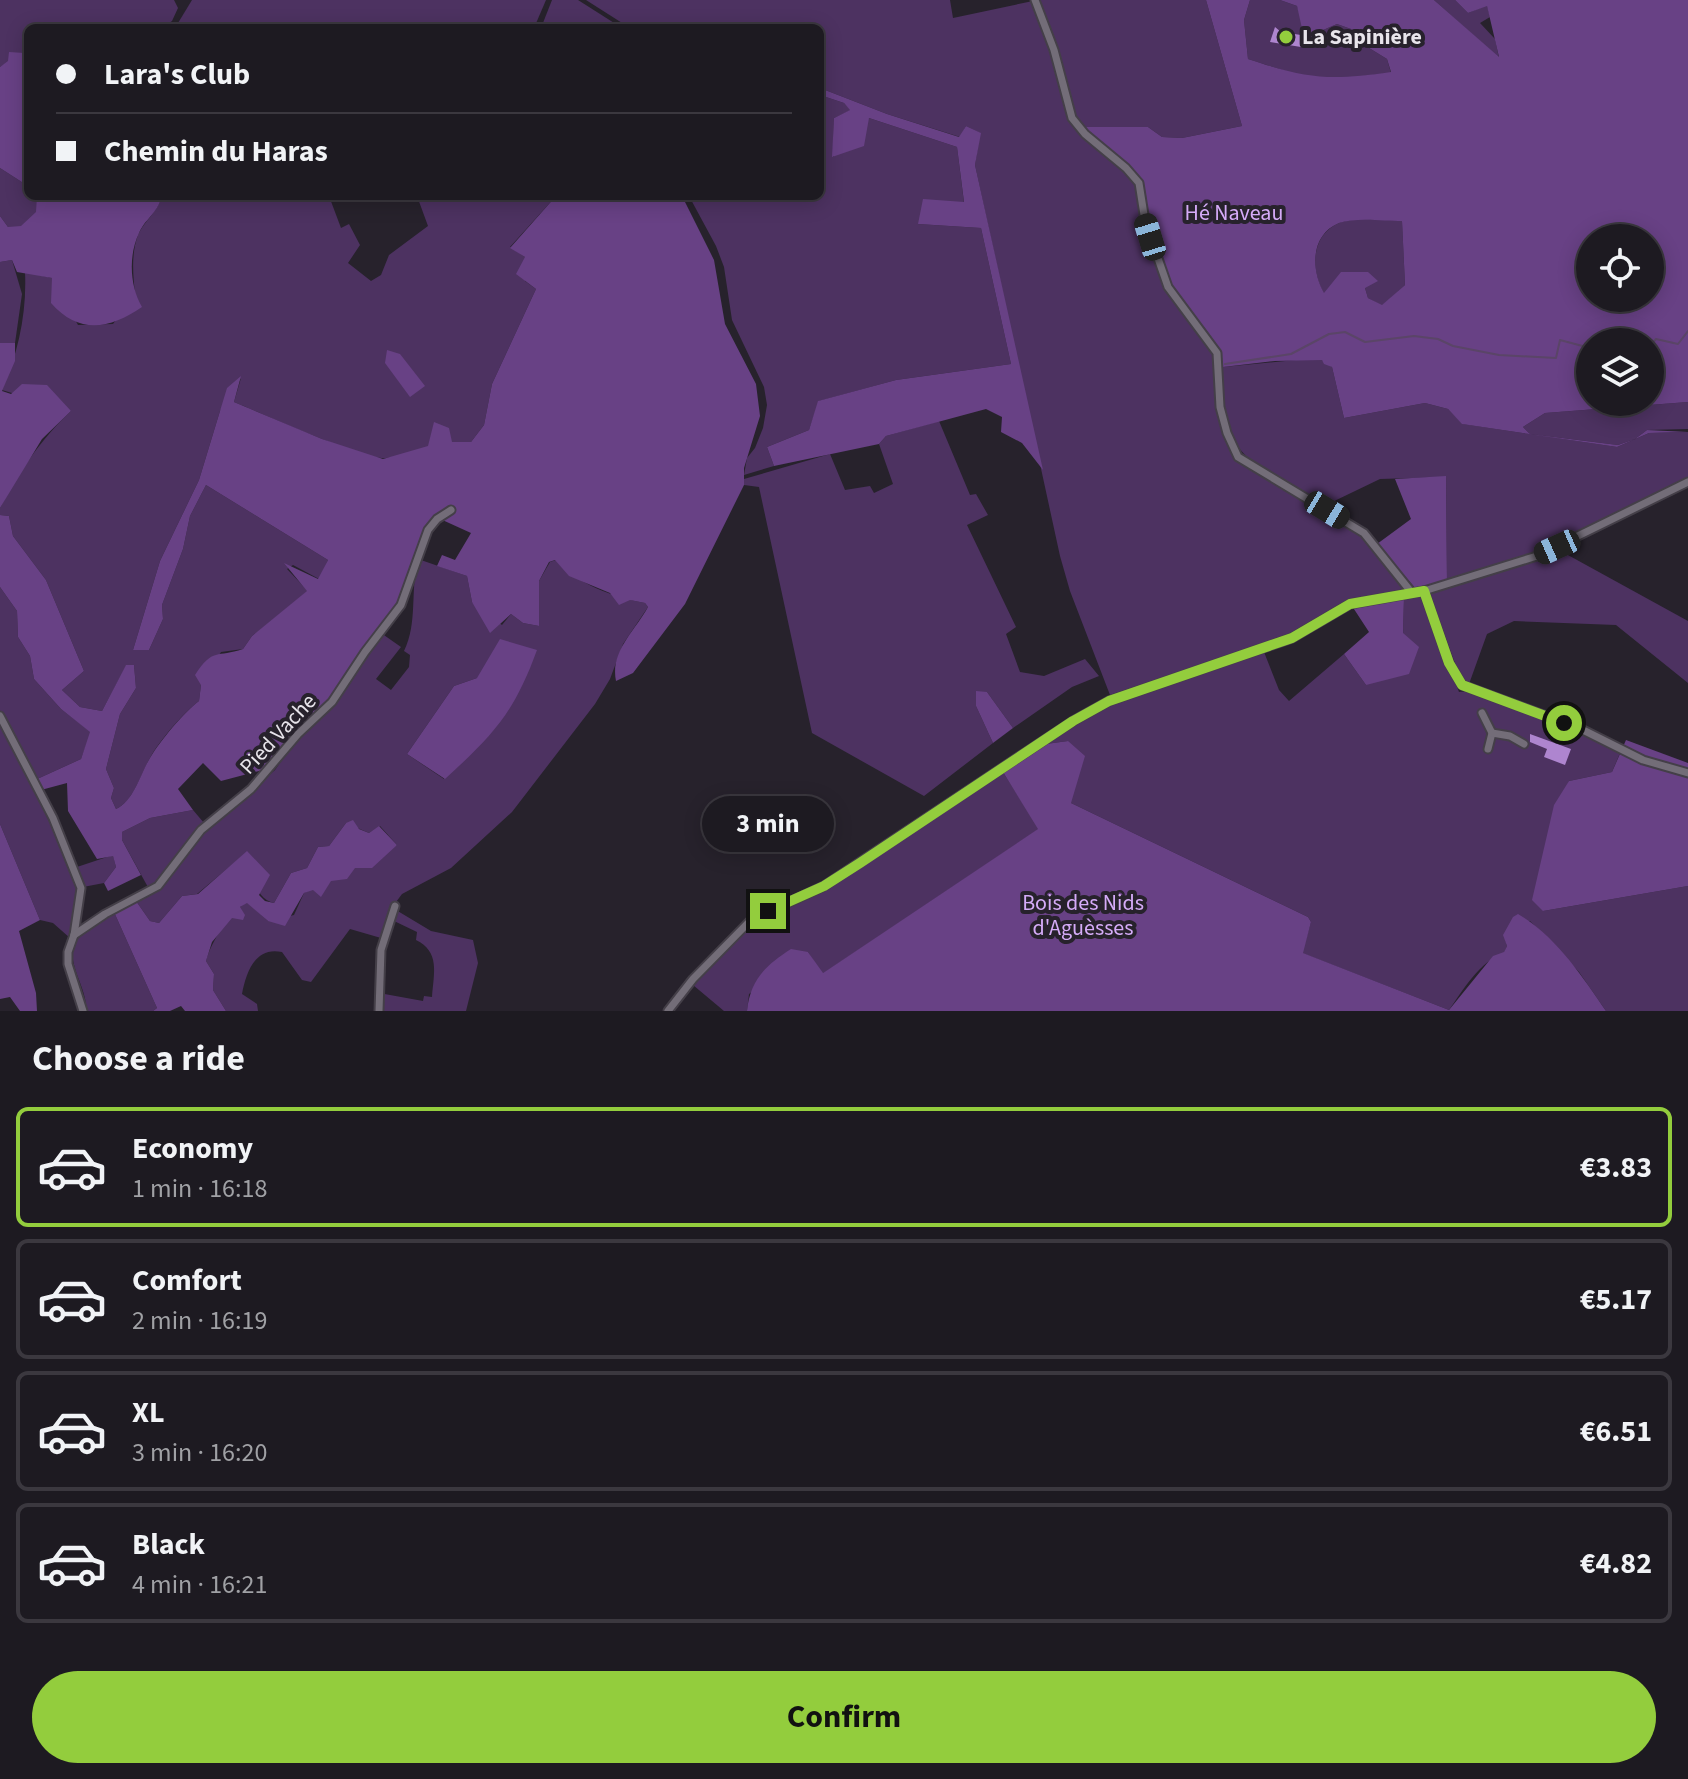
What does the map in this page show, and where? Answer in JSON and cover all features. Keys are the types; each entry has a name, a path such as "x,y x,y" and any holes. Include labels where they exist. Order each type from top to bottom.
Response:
{"street":[{"path":"1035,0 1054,50 1072,118 1085,134 1139,183 1145,221 1168,287 1217,353 1220,407 1231,446 1246,463 1364,533 1412,593"},
{"path":"668,1011 693,979 751,920 824,886 1073,721 1109,701 1292,638 1350,604 1424,591 1537,556 1688,482"},
{"name":"Pied Vache","path":"74,935 105,914 158,886 201,830 251,789 306,726 332,702 401,605 428,530 451,510"},
{"path":"1424,591 1449,663 1457,679 1467,688 1581,729 1643,760 1688,773"},
{"path":"1482,713 1492,733 1488,749"},
{"path":"0,716 53,818 81,888 68,964 83,1011"},
{"path":"1492,733 1510,736 1524,744"},
{"path":"379,1011 377,979 381,950 395,906"}],"shaded area":[{"path":"0,0 174,0 178,8 168,24 24,24 24,53 0,67"},
{"path":"192,0 546,0 536,24 177,24"},
{"path":"552,0 578,0 616,24 543,24"},
{"path":"586,0 950,0 953,18 1033,1 1053,54 1067,115 1078,124 1037,0 1206,0 1242,126 1182,138 1162,137 1148,127 1082,127 1120,158 1146,190 1153,233 1185,306 1209,332 1220,350 1218,405 1226,442 1237,459 1332,514 1355,531 1376,549 1392,569 1403,591 1349,602 1290,636 1110,695 1070,591 1060,556 975,165 980,133 966,126 960,137 824,90 824,24 624,24"},
{"path":"1250,0 1280,0 1297,6 1314,34 1337,24 1351,29 1361,43 1387,59 1391,73 1327,80 1295,74 1248,59 1244,20"},
{"path":"1434,0 1455,0 1468,13 1487,5 1490,17 1480,23 1495,39 1499,58"},
{"path":"824,96 844,103 851,110 834,118 833,157 869,118 957,147 964,203 918,224 981,228 1011,364 896,380 819,401 809,430 767,447 774,466 744,475 747,458 763,428 767,405 764,387 732,320 724,267 691,200 824,200"},
{"path":"1430,97 1434,102 1436,127 1428,135 1410,119 1418,100"},
{"path":"0,168 24,183 24,200 37,200 37,212 21,227 8,227 0,216"},
{"path":"160,200 330,200 341,228 349,224 360,245 348,263 371,281 381,275 389,255 428,226 418,200 552,200 510,247 525,257 525,281 536,289 492,384 484,425 471,442 447,444 386,458 357,452 234,402 241,378 220,411 199,480 160,561 133,650 149,650 163,619 162,605 183,549 190,516 206,485 328,560 319,579 293,565 287,569 308,591 252,636 243,649 221,652 201,685 199,701 166,735 128,800 116,809 111,798 114,788 106,769 120,714 136,688 134,665 126,666 102,711 80,707 62,690 84,671 46,580 13,536 9,516 0,515 0,508 31,456 71,411 2,390 20,333 25,272 52,278 78,325 113,324 135,294 134,249 141,230"},
{"path":"1353,220 1402,220 1405,285 1382,306 1368,298 1365,288 1324,294 1315,264 1318,245 1329,229"},
{"path":"12,260 22,294 15,343 0,343 0,262"},
{"path":"1322,360 1332,367 1344,418 1425,403 1448,409 1463,424 1617,447 1649,433 1688,432 1688,480 1537,553 1447,582 1446,477 1380,479 1326,505 1261,468 1234,441 1226,422 1223,367"},
{"path":"1688,402 1688,429 1647,430 1635,439 1618,445 1530,434 1523,427 1545,413 1576,411 1576,416 1664,416 1664,404"},
{"path":"939,421 970,495 976,494 988,515 967,525 1016,627 1006,634 1020,672 1044,676 1085,659 1099,676 1072,687 1013,728 987,692 976,706 993,743 924,796 812,733 759,487 744,485 744,479 830,454 845,490 870,486 874,493 893,484 879,444 886,436"},
{"path":"1557,549 1688,621 1688,683 1616,625 1514,621 1487,634 1469,684 1460,677 1429,592"},
{"path":"418,559 467,576 472,602 502,625 511,614 523,623 539,626 539,581 550,562 556,560 585,583 645,603 648,607 623,644 610,679 595,704 512,812 451,868 402,894 393,906 381,938 350,929 311,982 302,980 282,952 265,953 249,970 242,994 257,1004 258,1011 226,1011 213,990 214,974 206,961 217,937 234,913 247,902 268,921 294,915 304,893 397,845 380,826 369,833 346,823 329,846 318,847 307,868 291,873 274,903 258,889 247,852 197,894 182,896 159,923 150,921 136,901 172,875 200,834 275,770 293,744 334,705 381,633 401,647 376,679 391,690 409,667 410,655 404,651 411,629","holes":["477,678 444,779 407,754 454,686"]},
{"path":"0,587 17,611 18,637 30,656 34,679 61,709 91,732 81,759 35,780 20,745 0,711"},
{"path":"1422,595 1459,692 1473,693 1515,706 1620,753 1612,772 1569,781 1543,911 1688,886 1688,1011 1606,1011 1579,972 1530,921 1504,935 1507,946 1504,953 1480,969 1449,1010 1302,953 1311,922 1308,917 1071,803 1068,741 1046,744 1108,705 1264,652 1279,690 1289,701 1344,654 1366,685 1403,634 1404,598"},
{"path":"0,720 58,840 78,894 70,938 53,923 40,920 0,824"},
{"path":"1003,772 1039,829 822,974 808,952 749,994 747,1011 724,1011 693,985 753,920 828,886"},
{"path":"193,810 204,823 149,889 122,840 122,832 150,818"},
{"path":"113,855 116,867 104,883 83,887 74,868"},
{"path":"396,910 431,931 473,940 478,963 466,1011 381,1011 379,993 423,1001 424,996 432,997 432,957 429,950 416,940 417,932 392,920"},
{"path":"114,912 157,1008 153,1011 87,1011 73,961 73,942"}],"green space":[{"name":"Hé Naveau","path":"1206,0 1250,0 1244,20 1248,59 1303,74 1351,77 1391,72 1387,59 1361,43 1351,29 1337,24 1314,34 1303,33 1297,6 1280,0 1434,0 1499,57 1487,6 1468,13 1455,0 1688,0 1688,402 1664,404 1664,328 1576,328 1576,411 1545,413 1523,427 1530,434 1618,445 1635,439 1647,430 1688,432 1649,433 1617,447 1462,424 1448,409 1425,403 1344,418 1332,367 1322,360 1223,367 1215,342 1174,292 1168,280 1150,223 1143,183 1127,164 1081,127 1148,127 1162,137 1182,138 1242,126","holes":["1353,220 1402,221 1405,285 1382,305 1368,298 1365,288 1378,281 1368,272 1341,272 1324,293 1315,264 1318,244 1329,229 1339,223"]},
{"path":"9,52 24,53 24,183 0,168 0,67 8,61"},
{"path":"824,90 959,137 966,126 981,133 975,165 1043,470 1022,443 1001,432 1002,417 986,409 886,436 879,444 774,466 767,447 809,430 818,401 896,380 1011,364 981,228 918,224 923,199 964,202 957,147 869,118 864,146 832,157 834,118 850,110 844,103 824,96"},
{"path":"37,200 160,200 142,228 133,251 133,281 142,307 107,324 84,324 62,313 51,303 52,278 17,272 12,260 0,262 0,216 8,227 21,226 36,212"},
{"path":"552,200 684,200 714,260 725,324 756,384 760,416 744,468 744,485 685,604 633,673 616,681 616,661 624,642 648,607 645,603 630,600 619,605 610,593 569,576 555,560 549,562 539,581 539,626 523,623 511,614 490,633 472,602 467,576 437,566 442,555 455,560 471,533 438,518 419,548 398,608 365,646 334,697 300,727 263,770 221,781 203,763 178,789 193,810 150,818 122,832 122,840 141,875 108,891 104,883 116,867 113,856 97,859 68,811 67,783 41,790 35,780 81,759 90,732 61,709 34,679 30,656 18,637 17,611 0,587 0,515 9,516 13,536 46,580 84,671 62,690 80,707 102,711 126,665 134,665 136,688 120,714 106,769 114,788 111,798 116,809 128,800 166,735 199,701 201,685 195,675 206,660 243,649 252,636 307,591 284,563 318,579 328,560 206,485 190,516 183,549 162,605 163,619 149,650 133,650 160,561 199,480 227,388 241,376 234,402 322,439 383,459 428,446 434,422 449,428 452,442 471,442 484,425 492,384 536,289 516,274 525,257 510,248"},
{"path":"0,343 15,343 15,361 2,391 11,394 22,384 47,385 71,411 42,439 0,508"},
{"path":"387,350 400,354 425,386 410,397 385,363"},
{"path":"1446,476 1447,582 1416,589 1377,544 1411,519 1395,479"},
{"path":"1404,598 1403,633 1419,647 1409,674 1366,685 1344,654 1369,632 1352,606"},
{"path":"500,639 537,650 511,707 490,735 445,779 407,754 454,686 477,678"},
{"path":"976,691 987,692 1013,728 993,743 976,706"},
{"path":"1626,740 1688,763 1688,886 1543,911 1532,900 1554,805 1569,781 1612,772"},
{"name":"Bois des Nids d'Aguèsses","path":"1068,741 1085,756 1071,803 1308,917 1311,922 1303,953 1449,1010 1493,956 1504,952 1507,946 1503,935 1518,914 1556,945 1606,1011 747,1011 752,990 761,974 791,949 808,952 823,973 1038,829 1003,772 1046,744"},
{"path":"353,820 359,829 369,833 379,826 397,845 372,868 355,868 347,879 331,881 321,897 313,890 304,893 285,926 268,921 247,903 240,907 245,915 243,920 232,918 212,942 206,961 214,974 213,990 226,1011 185,1011 181,1006 170,1011 153,1011 157,1008 114,912 136,901 150,921 159,923 182,896 198,894 247,851 270,875 259,895 265,901 274,903 291,873 307,868 318,847 329,846 346,823"},
{"path":"0,824 40,920 19,931 36,993 37,1011 20,1011 10,997 0,999"}],"building":[{"name":"La Sapinière","path":"1275,27 1281,32 1301,35 1301,47 1270,42"},
{"path":"1530,734 1571,749 1565,765 1544,757 1547,749 1530,742"}],"waterway":[{"path":"1664,341 1678,344 1688,331"},
{"path":"1225,364 1291,354 1329,334 1345,332 1365,342 1414,336 1499,355 1556,358 1560,340 1576,344"}],"place":[{"name":"La Sapinière","path":"1286,37"}],"route":[{"path":"768,911 824,886 1073,721 1109,701 1292,638 1350,604 1424,591 1449,663 1462,685 1564,723"}]}
